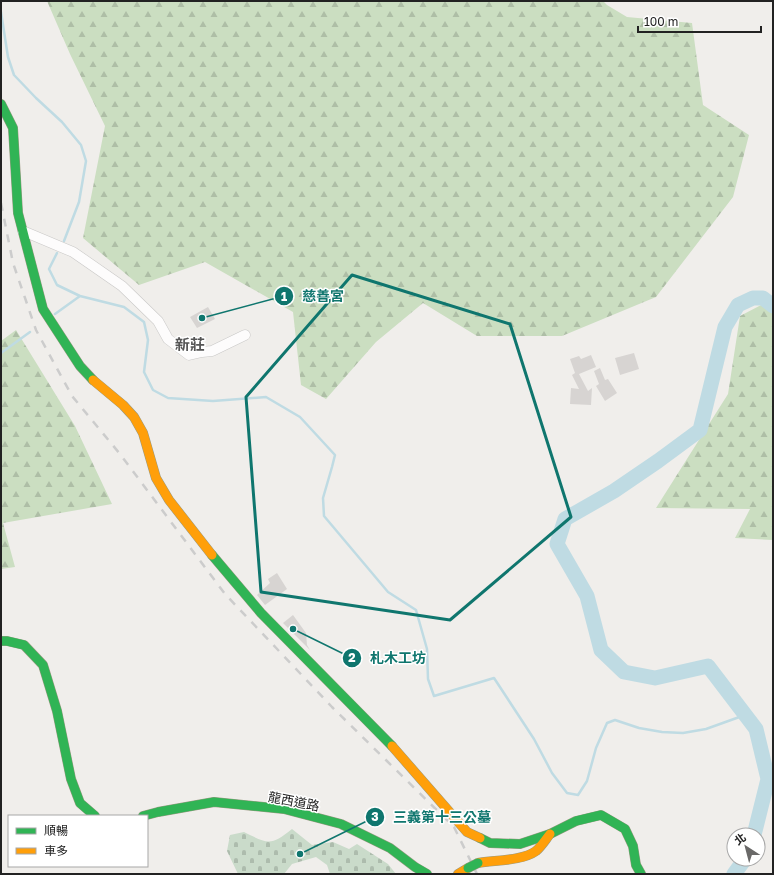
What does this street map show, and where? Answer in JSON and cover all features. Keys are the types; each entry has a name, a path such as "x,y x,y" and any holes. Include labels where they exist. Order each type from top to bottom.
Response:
{"street":[{"path":"1,104 13,128 18,214 43,309 80,366 96,384 123,405 134,417 144,433 156,478 169,500 207,549 261,613 385,738 467,832 490,843 520,844 550,834 576,821 601,815 625,829 633,846 636,865 641,874"},
{"path":"23,231 73,252 122,286 158,321 168,339 189,355 212,351 244,335"},
{"path":"1,640 24,645 43,665 57,711 71,779 80,803 94,815"},
{"name":"龍西道路","path":"147,815 214,802 284,809 341,824 390,848 427,874"},
{"path":"458,874 478,863 498,860 514,860 536,851 550,834"}],"highlighted area":[{"path":"352,275 510,324 571,517 450,620 261,592 246,397"}],"green space":[{"path":"47,1 603,1 627,17 692,23 703,105 749,135 733,197 656,297 562,336 477,336 423,303 376,342 326,399 301,385 293,312 205,262 139,285 83,238 105,126 70,54"},
{"path":"767,302 773,307 773,540 735,538 750,509 656,508 728,394 740,316"},
{"path":"16,330 75,426 112,504 3,523 15,567 1,569 1,341"},
{"path":"292,829 312,845 333,842 349,849 357,844 388,864 396,874 330,874 327,865 316,857 292,864 284,874 238,874 227,851 230,835 244,832 264,841 274,841"}],"building":[{"path":"208,307 215,319 197,328 190,317"},
{"path":"634,353 639,369 620,375 615,358"},
{"path":"591,355 596,367 579,374 588,391 592,388 591,405 570,404 571,388 579,389 572,375 575,373 570,359 579,356 581,359"},
{"path":"600,368 605,380 608,379 617,393 605,401 596,386 599,384 594,371"},
{"path":"277,573 287,589 265,605 257,595 270,583 268,579"},
{"path":"293,615 306,633 307,645 310,650 283,623"}],"waterway":[{"path":"1,12 8,57 14,75 62,122 81,145 86,161 79,202 64,241"},
{"path":"57,253 49,269 57,285 80,296 124,307 144,322 148,340 144,372 153,390 168,398 213,401 266,397 300,417 335,455 323,498 324,516 388,592 416,610 427,649 428,679 434,696 494,678 534,739 552,773 567,793 578,795 587,781 596,748 607,723 615,720 639,728 662,732 683,733 706,729 745,715"},
{"path":"55,314 80,296"},
{"path":"756,827 768,779 756,729 708,666 655,678 624,672 601,650 587,596 557,544 565,519 614,491 700,430 725,327 738,305 753,298 763,298 773,306"},
{"path":"1,353 30,332"},
{"path":"734,874 739,867"}],"railway":[{"path":"1,203 13,263 36,330 72,396 120,454 225,594 332,707 454,827 477,874"}],"traffic: fast":[{"path":"1,104 13,128 18,213 43,309 80,366 93,380"},
{"path":"212,555 261,613 392,746"},
{"path":"1,641 24,645 43,665 57,711 71,779 80,803 94,815"},
{"path":"147,815 214,802 284,809 341,824 390,848 427,874"},
{"path":"480,838 490,843 520,844 550,834 576,821 601,815 625,829 633,846 636,865 641,874"},
{"path":"468,868 478,863"}],"traffic: slow":[{"path":"93,380 123,405 134,417 143,433 156,478 169,500 212,555"},
{"path":"392,746 467,832 480,838"},
{"path":"478,863 523,857 536,851 550,834"},
{"path":"458,874 468,868"}],"place":[{"name":"慈善宮","path":"202,318"},
{"name":"札木工坊","path":"293,629"},
{"name":"三義第十三公墓","path":"300,854"}],"district":[{"name":"新莊","path":"190,345"}]}
